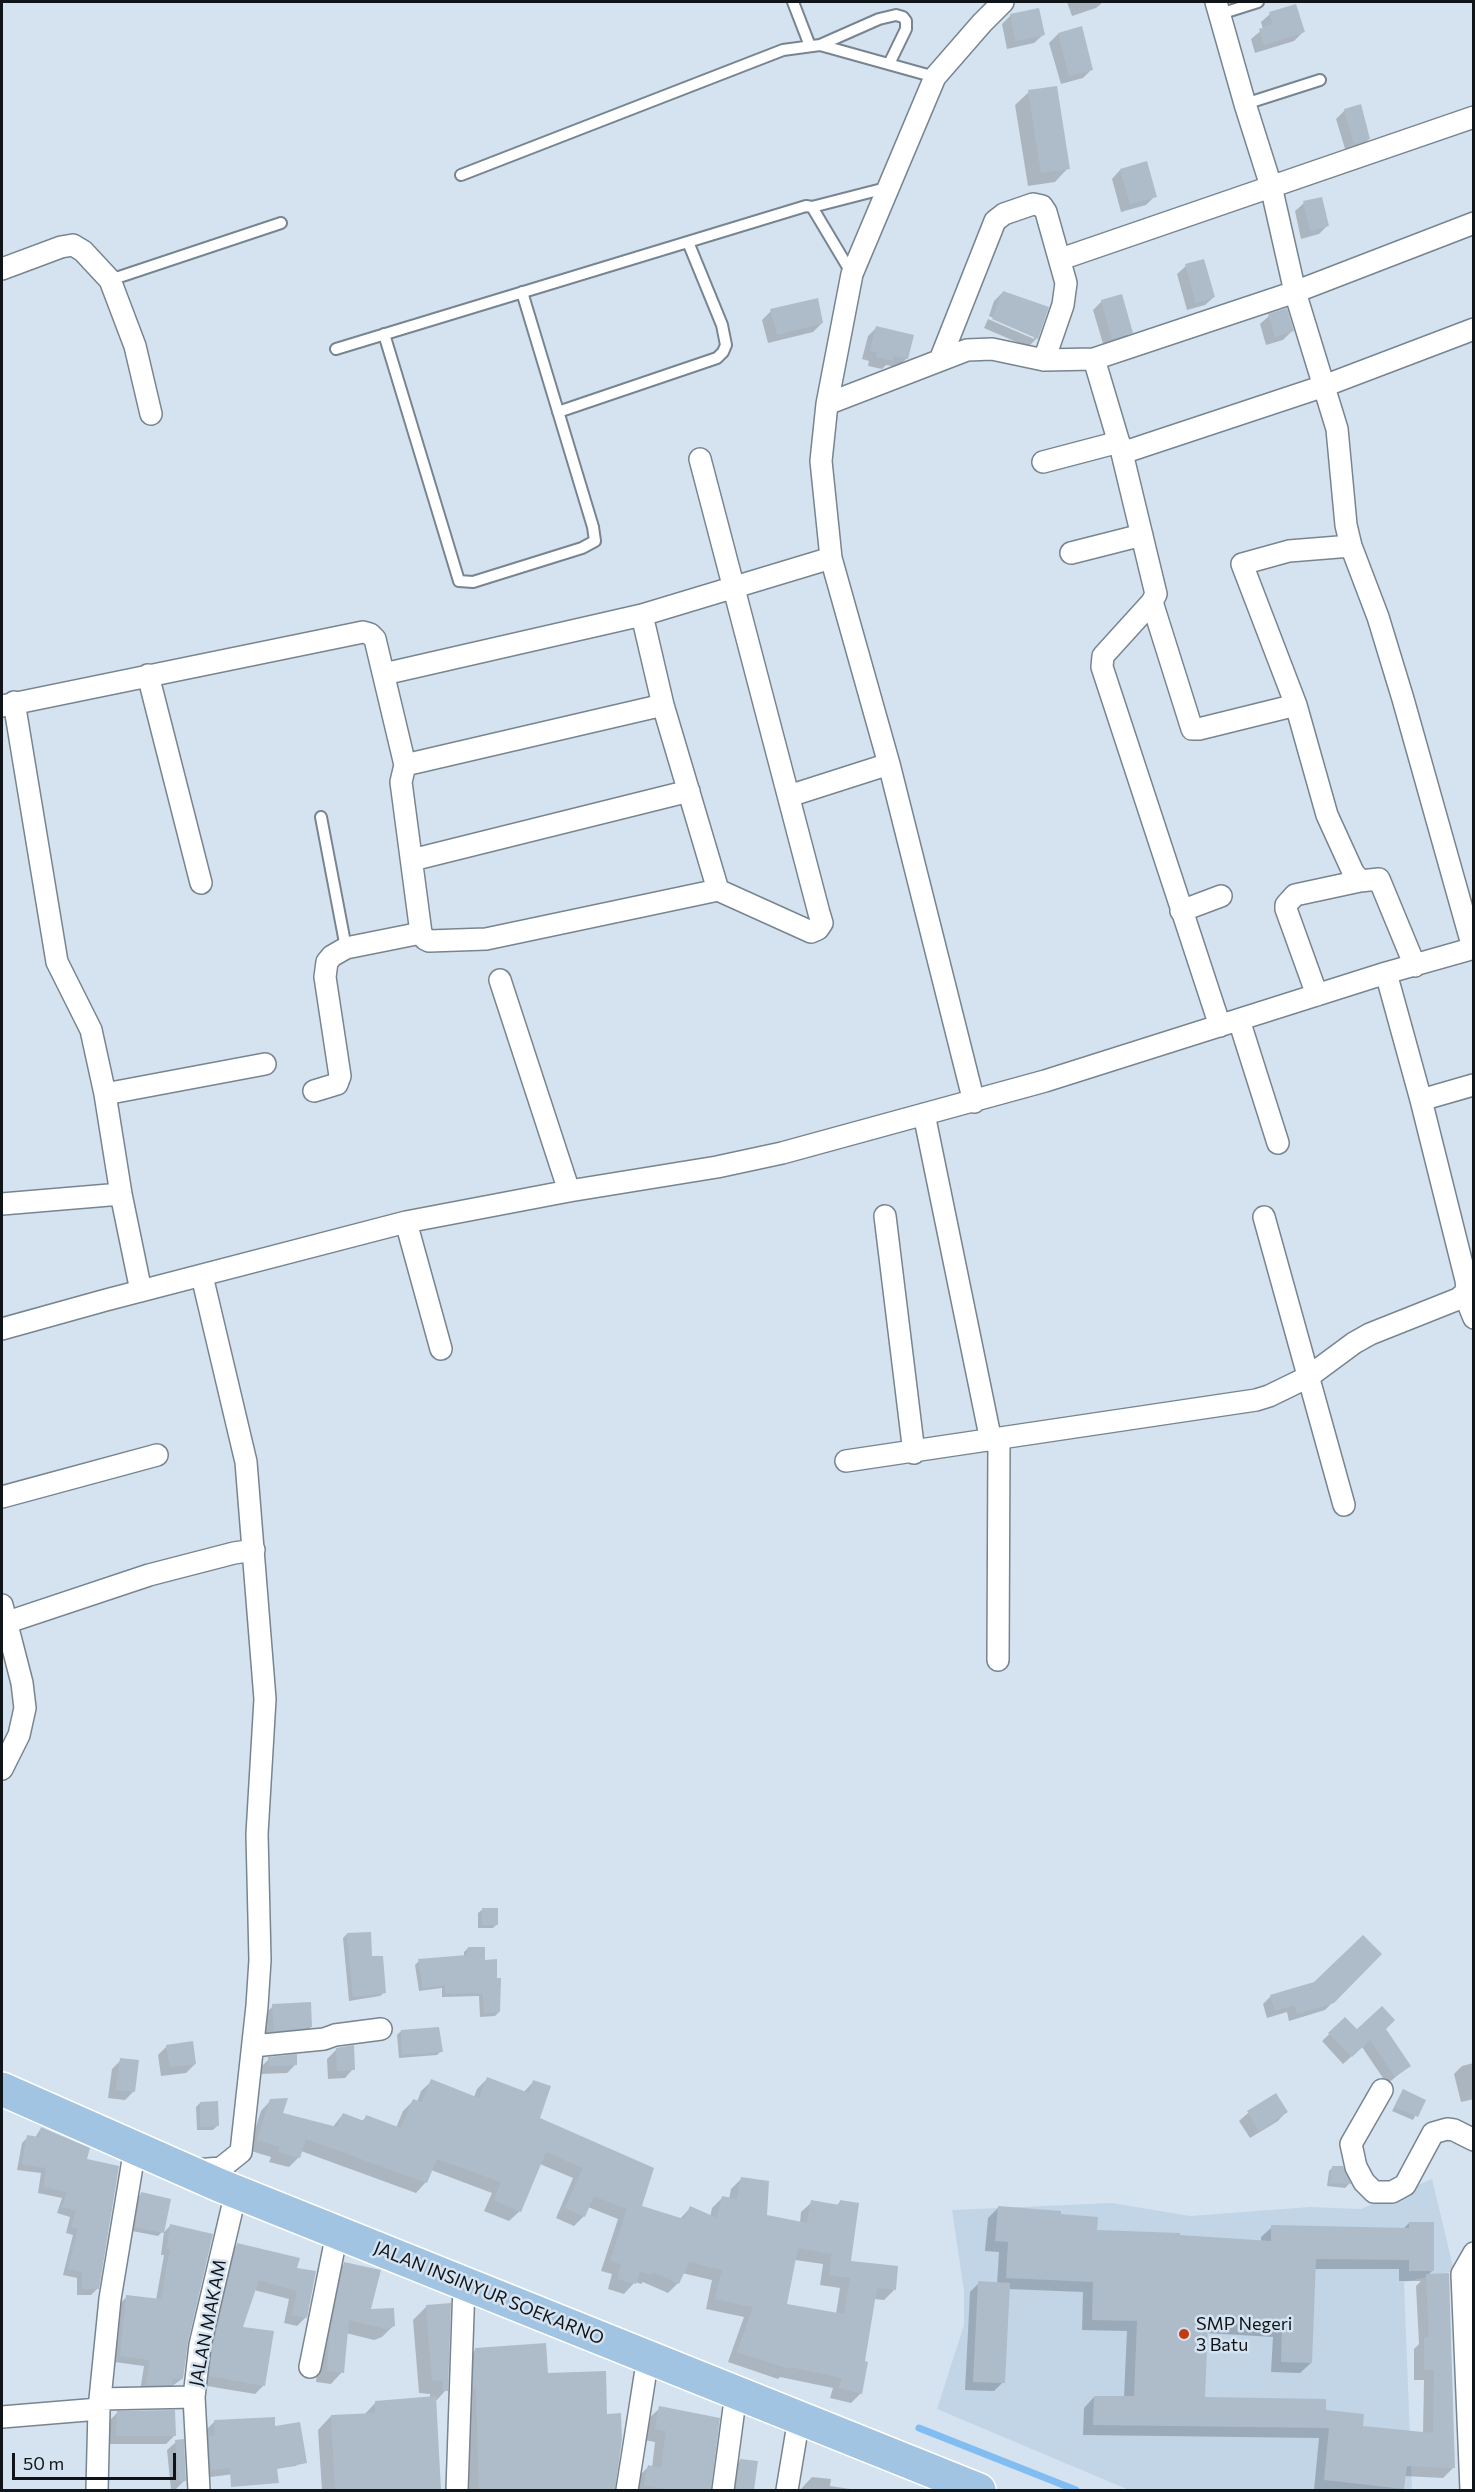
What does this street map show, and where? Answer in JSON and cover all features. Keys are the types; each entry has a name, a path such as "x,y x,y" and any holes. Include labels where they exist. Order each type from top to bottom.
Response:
{"main road":[{"name":"JALAN INSINYUR SOEKARNO","path":"2,2089 236,2192 648,2357 966,2488"}],"street":[{"path":"974,1102 889,764 831,558 821,461 827,404 852,274 886,188 935,77 1003,2"},
{"path":"2,1329 406,1222 569,1191 717,1167 783,1153 974,1102 1473,948 1403,699 1378,617 1351,546 1346,525 1337,429 1295,292 1272,186 1245,104 1218,8"},
{"path":"1061,259 1473,117"},
{"path":"940,360 995,221 1033,204 1042,206 1065,274 1065,293 1044,360"},
{"path":"827,404 967,350 992,349 1044,360 1094,359 1295,292 1473,223"},
{"path":"2,269 73,245 83,251 110,280 135,346 151,414"},
{"path":"1042,462 1120,448 1324,386 1473,329"},
{"path":"1094,359 1120,448 1156,594 1152,602 1101,662 1181,911 1230,1023 1278,1143"},
{"path":"141,1291 91,1030 57,962 8,704 363,632 375,639 405,765 401,782 421,933 429,941 486,939 718,890 811,932 818,929 822,923 735,585 700,459"},
{"path":"1071,553 1142,535"},
{"path":"1351,546 1288,551 1242,564 1296,705 1327,815 1353,872 1360,881"},
{"path":"384,674 642,615 735,585 831,558"},
{"path":"1152,602 1192,729 1296,705"},
{"path":"642,615 663,705 718,890"},
{"path":"148,675 201,883"},
{"path":"405,765 663,705"},
{"path":"789,796 889,764"},
{"path":"412,860 689,791"},
{"path":"1317,995 1286,905 1295,895 1379,879 1414,966"},
{"path":"1181,911 1221,896"},
{"path":"314,1091 340,1081 325,977 327,963 332,956 346,948 421,933"},
{"path":"846,1461 914,1453 1256,1400 1308,1377 1362,1338 1464,1294 1467,1288 1466,1280 1421,1100 1386,973"},
{"path":"500,980 569,1191"},
{"path":"105,1094 265,1064"},
{"path":"1421,1100 1473,1085"},
{"path":"924,1114 995,1440 998,1660"},
{"path":"2,1204 122,1194"},
{"path":"885,1216 914,1453"},
{"path":"1264,1217 1344,1505"},
{"path":"406,1222 441,1349"},
{"path":"186,2170 221,2168 241,2152 260,1959 257,1834 265,1699 246,1462 202,1276"},
{"path":"1464,1294 1473,1318"},
{"path":"2,1497 157,1455"},
{"path":"2,1769 19,1735 25,1708 21,1683 3,1617 234,1552 254,1550"},
{"path":"253,2046 381,2029"},
{"path":"1382,2090 1351,2144 1356,2167 1364,2182 1374,2192 1392,2192 1405,2185 1433,2133 1447,2129 1454,2130 1473,2140"},
{"path":"97,2490 100,2404 110,2299 135,2148"},
{"name":"JALAN MAKAM","path":"199,2490 194,2397 200,2345 236,2192"},
{"path":"310,2367 337,2233"},
{"path":"1472,2490 1469,2324 1462,2274 1473,2253"},
{"path":"457,2490 464,2284"},
{"path":"627,2490 648,2357"},
{"path":"723,2490 736,2393"},
{"path":"2,2417 100,2404 194,2397"},
{"path":"787,2490 798,2418"}],"lane":[{"path":"793,2 815,46 935,77"},
{"path":"1218,8 1258,2"},
{"path":"461,175 783,50 815,46 879,19 896,15 903,17 906,21 906,29 889,64"},
{"path":"1245,104 1320,80"},
{"path":"336,349 806,206 812,207 886,188"},
{"path":"812,207 852,274"},
{"path":"110,280 281,223"},
{"path":"558,412 717,358 723,352 726,345 722,325 688,242"},
{"path":"384,334 459,580 472,582 582,548 595,541 593,527 522,292"},
{"path":"321,818 346,948"}],"shaded area":[{"name":"SMP Negeri 3 Batu","path":"1432,2179 1454,2271 1404,2282 1412,2490 1129,2490 937,2409 964,2325 964,2291 952,2210 1112,2203 1190,2216 1310,2207 1361,2209"}],"building":[{"path":"1296,4 1305,32 1264,45 1259,29 1273,24 1269,12"},
{"path":"1039,8 1045,35 1015,41 1010,14"},
{"path":"1082,26 1093,70 1069,76 1058,33"},
{"path":"1057,86 1070,169 1041,173 1028,90"},
{"path":"1361,104 1370,139 1354,144 1344,109"},
{"path":"1147,161 1157,197 1130,204 1120,169"},
{"path":"1322,197 1329,226 1310,231 1303,201"},
{"path":"1204,259 1215,297 1196,303 1185,264"},
{"path":"1003,291 1049,307 1038,339 992,319"},
{"path":"1122,294 1133,333 1112,339 1101,300"},
{"path":"818,298 823,323 777,335 770,309"},
{"path":"1287,308 1294,331 1275,337 1268,314"},
{"path":"876,326 914,335 908,359 894,356 893,361 876,357 877,352 870,351"},
{"path":"482,1908 498,1908 498,1925 482,1925"},
{"path":"371,1932 372,1956 383,1956 386,1993 353,1997 347,1933"},
{"path":"1363,1935 1382,1954 1334,2003 1297,2014 1294,2005 1275,2011 1270,1995 1314,1982"},
{"path":"468,1947 485,1947 485,1960 497,1959 497,1978 501,1978 500,2012 484,2013 483,1993 445,1994 445,1985 423,1988 418,1959 467,1955"},
{"path":"311,2002 312,2027 274,2031 272,2004"},
{"path":"1382,2006 1395,2020 1386,2029 1411,2066 1395,2077 1370,2040 1352,2057 1328,2033 1345,2017 1357,2029"},
{"path":"439,2027 443,2052 402,2055 401,2030"},
{"path":"193,2041 196,2064 170,2067 166,2045"},
{"path":"354,2045 355,2070 337,2071 336,2048"},
{"path":"297,2054 297,2065 269,2066 268,2057"},
{"path":"120,2058 139,2060 135,2092 116,2090"},
{"path":"487,2077 529,2093 533,2080 551,2086 540,2118 654,2168 642,2206 684,2219 690,2206 717,2218 722,2196 737,2199 741,2177 769,2181 767,2215 807,2223 811,2200 839,2205 840,2200 859,2203 851,2261 898,2266 896,2290 877,2288 862,2394 839,2388 842,2378 791,2367 790,2369 737,2352 753,2307 715,2299 722,2270 689,2262 679,2284 653,2272 652,2275 640,2271 636,2284 617,2279 621,2264 610,2261 627,2209 594,2196 585,2217 565,2208 583,2168 546,2152 521,2212 494,2200 501,2182 437,2159 427,2183 306,2139 300,2158 278,2152 280,2147 257,2140 270,2099 288,2098 283,2113 337,2127 343,2113 364,2121 366,2115 401,2128 413,2099 422,2102 431,2079 479,2098","holes":["798,2248 832,2254 829,2275 850,2278 844,2314 787,2304"]},
{"path":"1403,2089 1426,2100 1418,2117 1394,2107"},
{"path":"1276,2093 1288,2112 1259,2131 1247,2111"},
{"path":"218,2101 219,2126 200,2127 200,2102"},
{"path":"41,2127 90,2148 87,2159 119,2166 99,2289 82,2289 82,2272 68,2269 78,2229 71,2227 76,2211 62,2207 67,2192 44,2187 46,2168 22,2164 27,2135 39,2137"},
{"path":"1332,2166 1343,2166 1351,2184 1330,2183"},
{"path":"141,2192 171,2199 164,2233 135,2227"},
{"path":"998,2206 1061,2211 1061,2214 1098,2217 1097,2230 1180,2233 1180,2235 1271,2241 1271,2225 1409,2228 1409,2222 1434,2222 1434,2271 1409,2271 1409,2260 1316,2259 1312,2363 1281,2362 1282,2327 1208,2323 1205,2397 1326,2399 1326,2410 1364,2414 1363,2426 1433,2433 1434,2370 1424,2370 1424,2337 1429,2337 1426,2274 1449,2273 1455,2468 1407,2466 1404,2489 1324,2480 1329,2428 1093,2425 1094,2396 1134,2396 1137,2321 1092,2320 1093,2282 1006,2278 1008,2242 995,2241"},
{"path":"170,2224 213,2234 188,2342 183,2379 172,2378 173,2385 146,2385 150,2360 120,2356 126,2295 161,2299 170,2249 167,2249"},
{"path":"237,2243 300,2258 297,2268 316,2271 307,2318 292,2315 297,2291 259,2280 243,2327 274,2331 265,2386 209,2376 213,2347"},
{"path":"344,2262 381,2270 371,2309 394,2308 395,2326 386,2329 349,2320 344,2373 327,2371 329,2338"},
{"path":"978,2281 1010,2283 1005,2383 973,2382"},
{"path":"451,2303 448,2391 443,2391 443,2381 432,2380 426,2305"},
{"path":"546,2343 548,2373 606,2371 607,2414 621,2413 622,2439 615,2490 479,2490 476,2388 473,2389 475,2348"},
{"path":"436,2396 441,2490 335,2490 331,2415 375,2413 375,2401"},
{"path":"659,2406 720,2418 711,2490 672,2490 644,2485 648,2465 661,2468 666,2431 655,2429"},
{"path":"175,2410 176,2436 116,2436 117,2411"},
{"path":"275,2417 275,2426 300,2422 307,2463 277,2469 279,2483 231,2487 230,2468 211,2470 209,2437 215,2436 214,2420"},
{"path":"184,2439 186,2481 179,2482 175,2440"},
{"path":"740,2459 758,2461 754,2490 736,2490"}],"waterway":[{"path":"919,2428 1076,2490"}],"place":[{"name":"SMP Negeri 3 Batu","path":"1184,2334"}]}
